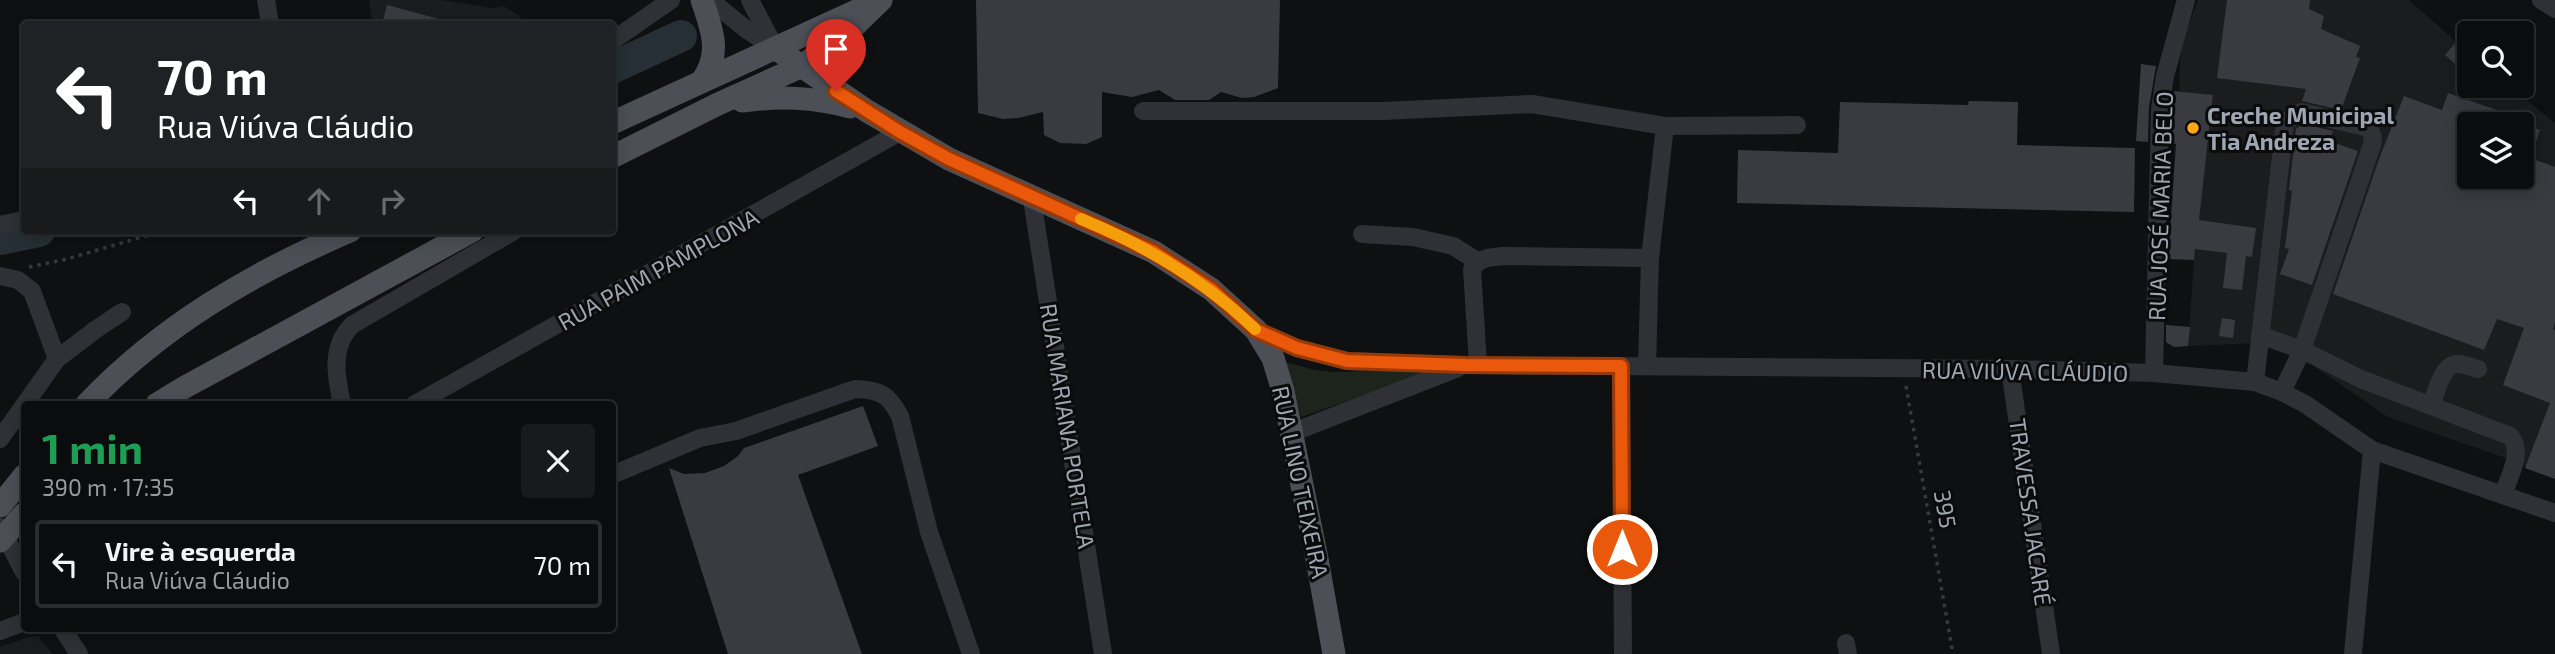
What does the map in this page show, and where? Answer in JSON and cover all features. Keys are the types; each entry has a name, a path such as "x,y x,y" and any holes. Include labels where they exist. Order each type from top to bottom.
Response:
{"main road":[{"path":"702,0 714,42 710,71 702,81"},
{"path":"616,121 881,0"},
{"path":"616,155 800,67 845,35 881,0"},
{"name":"RUA LINO TEIXEIRA","path":"775,48 900,132 972,171 1154,252 1211,289 1256,330 1273,358 1292,433 1334,654"},
{"path":"718,104 796,97 828,101 867,111"},
{"path":"90,401 154,342 186,318 261,272 341,235"},
{"path":"163,401 465,235"},
{"path":"0,506 21,480"},
{"path":"0,541 21,517"}],"street":[{"path":"266,0 270,21"},
{"path":"616,38 671,0"},
{"path":"710,0 747,30 775,48"},
{"path":"750,0 775,48"},
{"name":"RUA JOSÉ MARIA BELO","path":"2154,373 2160,109 2165,76 2186,0"},
{"path":"2541,0 2555,9"},
{"path":"1143,111 1384,111 1531,104 1665,126 1797,125"},
{"path":"2255,382 2285,122 2301,112 2369,128 2373,137 2372,145 2302,349 2282,392"},
{"path":"1647,366 1650,258 1665,126"},
{"name":"RUA PAIM PAMPLONA","path":"420,401 900,132"},
{"name":"RUA MARIANA PORTELA","path":"1032,199 1103,654"},
{"path":"0,225 21,221"},
{"path":"1362,234 1413,237 1453,246 1477,261"},
{"path":"341,401 336,355 344,334 352,325 507,235"},
{"path":"1292,433 1471,364 1472,269 1477,261 1487,257 1504,256 1650,258"},
{"path":"0,276 18,280 32,291 57,359"},
{"path":"27,401 57,359 122,312"},
{"name":"RUA VIÚVA CLÁUDIO","path":"1256,330 1297,348 1333,359 1471,364 2010,369 2154,373 2255,382 2305,404 2372,450 2555,513"},
{"path":"2260,335 2302,349 2361,379 2510,436 2515,442 2517,452 2503,495"},
{"path":"2431,405 2449,367 2458,363 2478,369"},
{"path":"1621,366 1623,654"},
{"name":"TRAVESSA JACARÉ","path":"2010,369 2051,654"},
{"path":"616,473 699,438 736,431 855,388 874,390 891,399 900,416 929,532 971,654"},
{"path":"0,439 21,410"},
{"path":"2353,654 2372,450"},
{"path":"0,527 21,566"},
{"path":"0,631 21,623"},
{"path":"65,632 79,654"}],"path":[{"path":"28,267 63,260 149,235"},
{"name":"395","path":"1904,370 1953,654"}],"shaded area":[{"path":"369,0 441,0 493,8 504,6 520,16 522,21 372,21"},
{"path":"2198,0 2409,0 2457,42 2457,98 2524,98 2555,123 2555,479 2514,461 2388,417 2299,356 2259,343 2188,346 2194,260 2213,96 2179,91 2181,45"},
{"path":"1286,362 1335,372 1411,370 1418,371 1420,376 1301,417"},
{"path":"38,636 53,654 0,654 0,647"}],"building":[{"path":"976,0 1280,0 1278,88 1254,97 1242,98 1221,92 1209,100 1175,100 1159,90 1132,97 1102,92 1102,137 1086,144 1060,143 1044,135 1043,112 1003,119 978,113"},
{"path":"2227,0 2310,0 2309,9 2324,16 2321,29 2360,46 2356,57 2360,58 2341,110 2302,101 2306,89 2217,78"},
{"path":"387,5 443,20 443,21 383,21"},
{"path":"2454,44 2457,47 2457,66 2445,55"},
{"path":"2141,64 2156,66 2149,107 2148,142 2136,141"},
{"path":"2174,91 2213,95 2199,220 2256,228 2252,257 2246,256 2242,290 2223,288 2227,253 2195,249 2194,260 2168,259 2176,144 2171,143"},
{"path":"2448,93 2502,112 2457,112 2457,189 2534,189 2534,159 2555,167 2555,479 2525,468 2550,403 2503,385 2524,328 2497,319 2484,350 2333,294 2379,159 2404,96 2442,110"},
{"path":"1969,101 2018,102 2017,145 2135,148 2134,212 1737,203 1738,150 1838,153 1840,102 1968,105"},
{"path":"2303,124 2333,131 2329,141 2358,151 2312,285 2280,274 2289,249 2285,248 2296,129"},
{"path":"2534,128 2540,130 2534,147"},
{"path":"2222,318 2235,320 2233,338 2219,336"},
{"path":"2166,325 2190,327 2188,346 2174,347 2166,342"},
{"path":"863,406 878,446 798,475 862,654 728,654 669,468 684,474 705,473 724,466 744,448"}],"waterway":[{"path":"616,66 681,36"},
{"path":"0,239 21,235"}],"slow traffic":[{"path":"1081,219 1129,239 1177,266 1211,289 1255,329"}],"place":[{"name":"Creche Municipal Tia Andreza","path":"2193,128"}],"route":[{"path":"836,91 900,132 984,177 1114,232 1154,252 1211,289 1256,330 1297,348 1347,361 1621,366 1622,549"}]}
